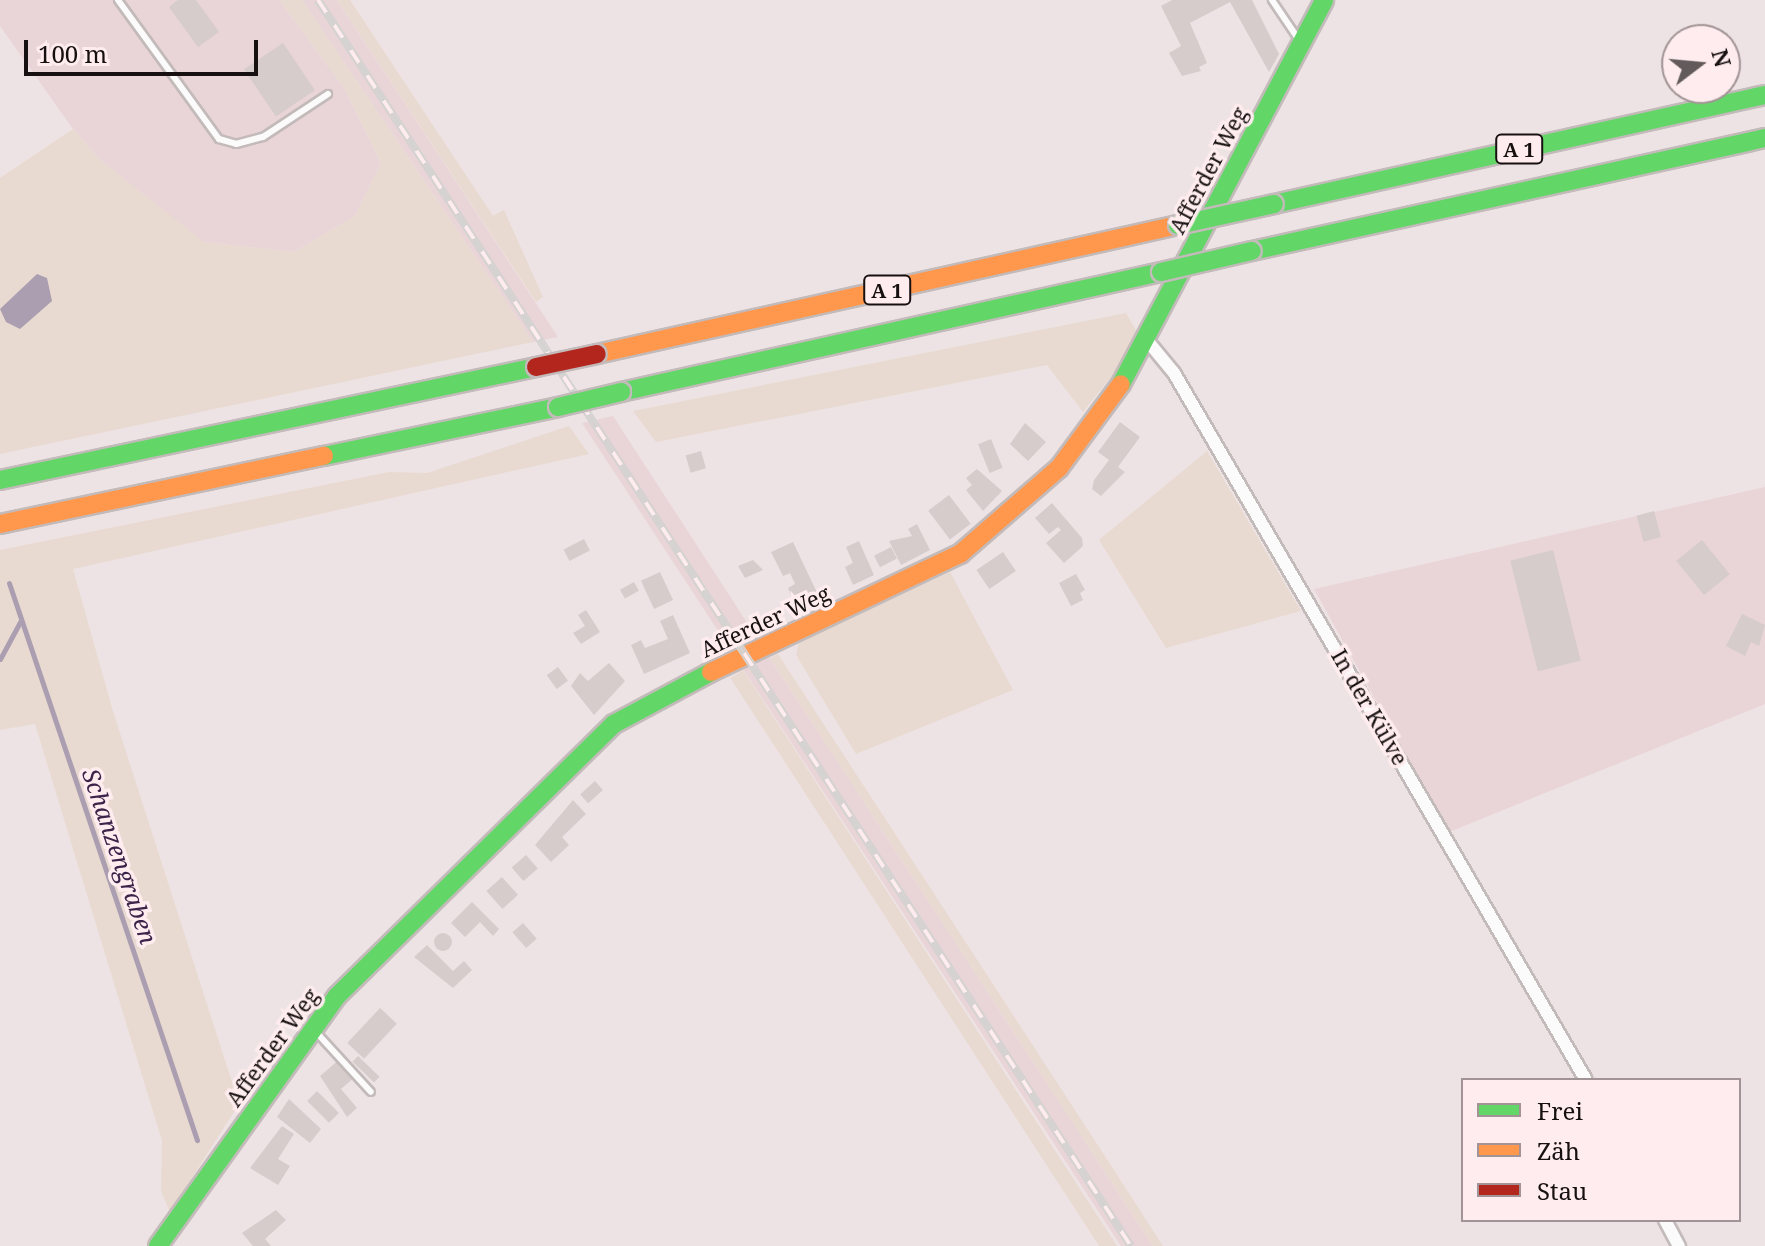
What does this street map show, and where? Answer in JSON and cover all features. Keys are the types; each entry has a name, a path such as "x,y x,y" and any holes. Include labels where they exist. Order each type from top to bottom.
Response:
{"main road":[{"name":"Afferder Weg","path":"158,1246 217,1169 311,1027 614,724 685,684 936,568 985,537 1086,436 1146,339 1324,0"},
{"name":"A 1","path":"0,480 597,354 1765,95"},
{"name":"A 1","path":"0,524 558,407 1765,138"}],"street":[{"name":"In der Külve","path":"1146,339 1174,373 1585,1078"},
{"path":"1666,1222 1679,1246"}],"lane":[{"path":"118,0 219,139 236,144 263,137 328,94"},
{"path":"1272,0 1301,43"},
{"path":"311,1027 371,1092"}],"shaded area":[{"path":"0,0 279,0 344,88 381,163 355,216 294,252 203,242 99,159 73,129 0,26"},
{"path":"279,0 302,0 533,342 0,454 0,178 73,129 99,159 204,242 294,252 355,216 381,163 344,88"},
{"path":"302,0 337,0 558,337 533,342"},
{"path":"337,0 350,0 493,216 504,210 543,297 536,302"},
{"path":"37,274 47,278 52,301 20,329 6,322 0,309"},
{"path":"1126,313 1141,339 1083,412 1047,365 656,442 633,411"},
{"path":"613,416 1153,1246 1121,1246 582,423"},
{"path":"569,426 589,454 73,569 112,708 239,1104 170,1212 161,1191 162,1141 35,724 0,730 0,550 389,472 427,473"},
{"path":"1207,451 1301,611 1166,648 1099,540"},
{"path":"1765,487 1765,704 1449,832 1314,589"},
{"path":"950,572 1013,690 856,754 796,655 799,642"},
{"path":"778,654 1163,1246 1153,1246 770,658"},
{"path":"743,670 1117,1246 1099,1246 730,678"}],"building":[{"path":"178,0 196,0 219,32 198,47 169,7"},
{"path":"1172,0 1252,0 1279,54 1269,72 1230,2 1190,23 1207,63 1199,67 1201,71 1182,76 1169,53 1181,46 1161,6"},
{"path":"283,43 315,90 276,117 244,69"},
{"path":"1120,422 1140,437 1118,467 1125,472 1101,496 1092,489 1094,480 1109,460 1098,452"},
{"path":"1025,423 1046,442 1028,461 1010,444"},
{"path":"991,439 1003,468 990,473 978,444"},
{"path":"701,451 706,468 691,473 686,455"},
{"path":"977,469 1002,491 983,511 966,490 972,485 966,478"},
{"path":"949,495 971,524 950,539 928,511"},
{"path":"1052,503 1082,538 1083,546 1064,563 1046,543 1061,530 1058,527 1049,534 1035,518"},
{"path":"1654,511 1661,537 1644,542 1637,516"},
{"path":"917,524 930,550 901,565 889,541 912,536 908,529"},
{"path":"584,539 590,551 569,561 564,549"},
{"path":"1702,540 1730,574 1704,595 1676,561"},
{"path":"859,541 874,575 853,585 845,567 853,563 846,547"},
{"path":"793,542 820,599 798,610 788,588 795,584 790,573 783,576 771,552"},
{"path":"891,547 897,559 880,567 874,556"},
{"path":"1553,550 1581,661 1538,671 1510,561"},
{"path":"1003,552 1016,571 989,589 976,570"},
{"path":"753,560 763,570 745,578 738,566"},
{"path":"660,572 673,600 654,609 641,581"},
{"path":"1076,574 1085,590 1080,593 1083,600 1071,606 1059,583"},
{"path":"634,582 639,591 625,599 620,590"},
{"path":"586,610 600,632 581,644 573,633 585,626 578,615"},
{"path":"1742,614 1765,625 1759,646 1751,642 1745,656 1726,646"},
{"path":"673,615 690,653 644,674 631,645 641,640 645,648 668,639 660,621"},
{"path":"609,663 625,681 594,715 571,686 580,673 588,681"},
{"path":"558,667 568,681 557,689 547,675"},
{"path":"595,781 603,790 588,803 580,794"},
{"path":"573,800 586,814 562,837 569,845 551,862 535,845"},
{"path":"526,855 538,869 523,881 512,867"},
{"path":"502,877 518,895 502,909 486,891"},
{"path":"472,902 499,929 493,936 480,922 465,937 451,923"},
{"path":"523,923 537,939 526,948 512,932"},
{"path":"443,933 452,942 443,951 434,942"},
{"path":"427,945 453,971 464,961 472,970 453,988 414,957"},
{"path":"380,1008 397,1024 364,1059 347,1043"},
{"path":"358,1056 380,1077 374,1083 352,1062"},
{"path":"340,1059 355,1077 341,1089 357,1108 347,1117 320,1076"},
{"path":"317,1091 339,1113 329,1123 307,1101"},
{"path":"289,1099 321,1129 310,1143 277,1117"},
{"path":"282,1126 294,1134 278,1159 290,1166 278,1185 250,1168"},
{"path":"276,1210 286,1220 265,1239 271,1246 253,1246 242,1233"}],"waterway":[{"name":"Schanzengraben","path":"9,583 197,1140"},
{"path":"0,659 20,622"}],"railway":[{"path":"318,0 1131,1246"}],"traffic: fast":[{"path":"1121,384 1324,0"},
{"path":"1274,204 1765,95"},
{"path":"1252,251 1765,138"},
{"path":"1178,225 1274,204"},
{"path":"1161,272 1252,251"},
{"path":"621,392 1161,272"},
{"path":"0,480 536,367"},
{"path":"558,407 621,392"},
{"path":"324,456 558,407"},
{"path":"158,1246 337,996 614,724 711,672"}],"traffic: slow":[{"path":"597,354 1178,225"},
{"path":"711,672 960,554 1059,468 1121,384"},
{"path":"0,524 324,456"}],"traffic: jam":[{"path":"536,367 597,354"}]}
